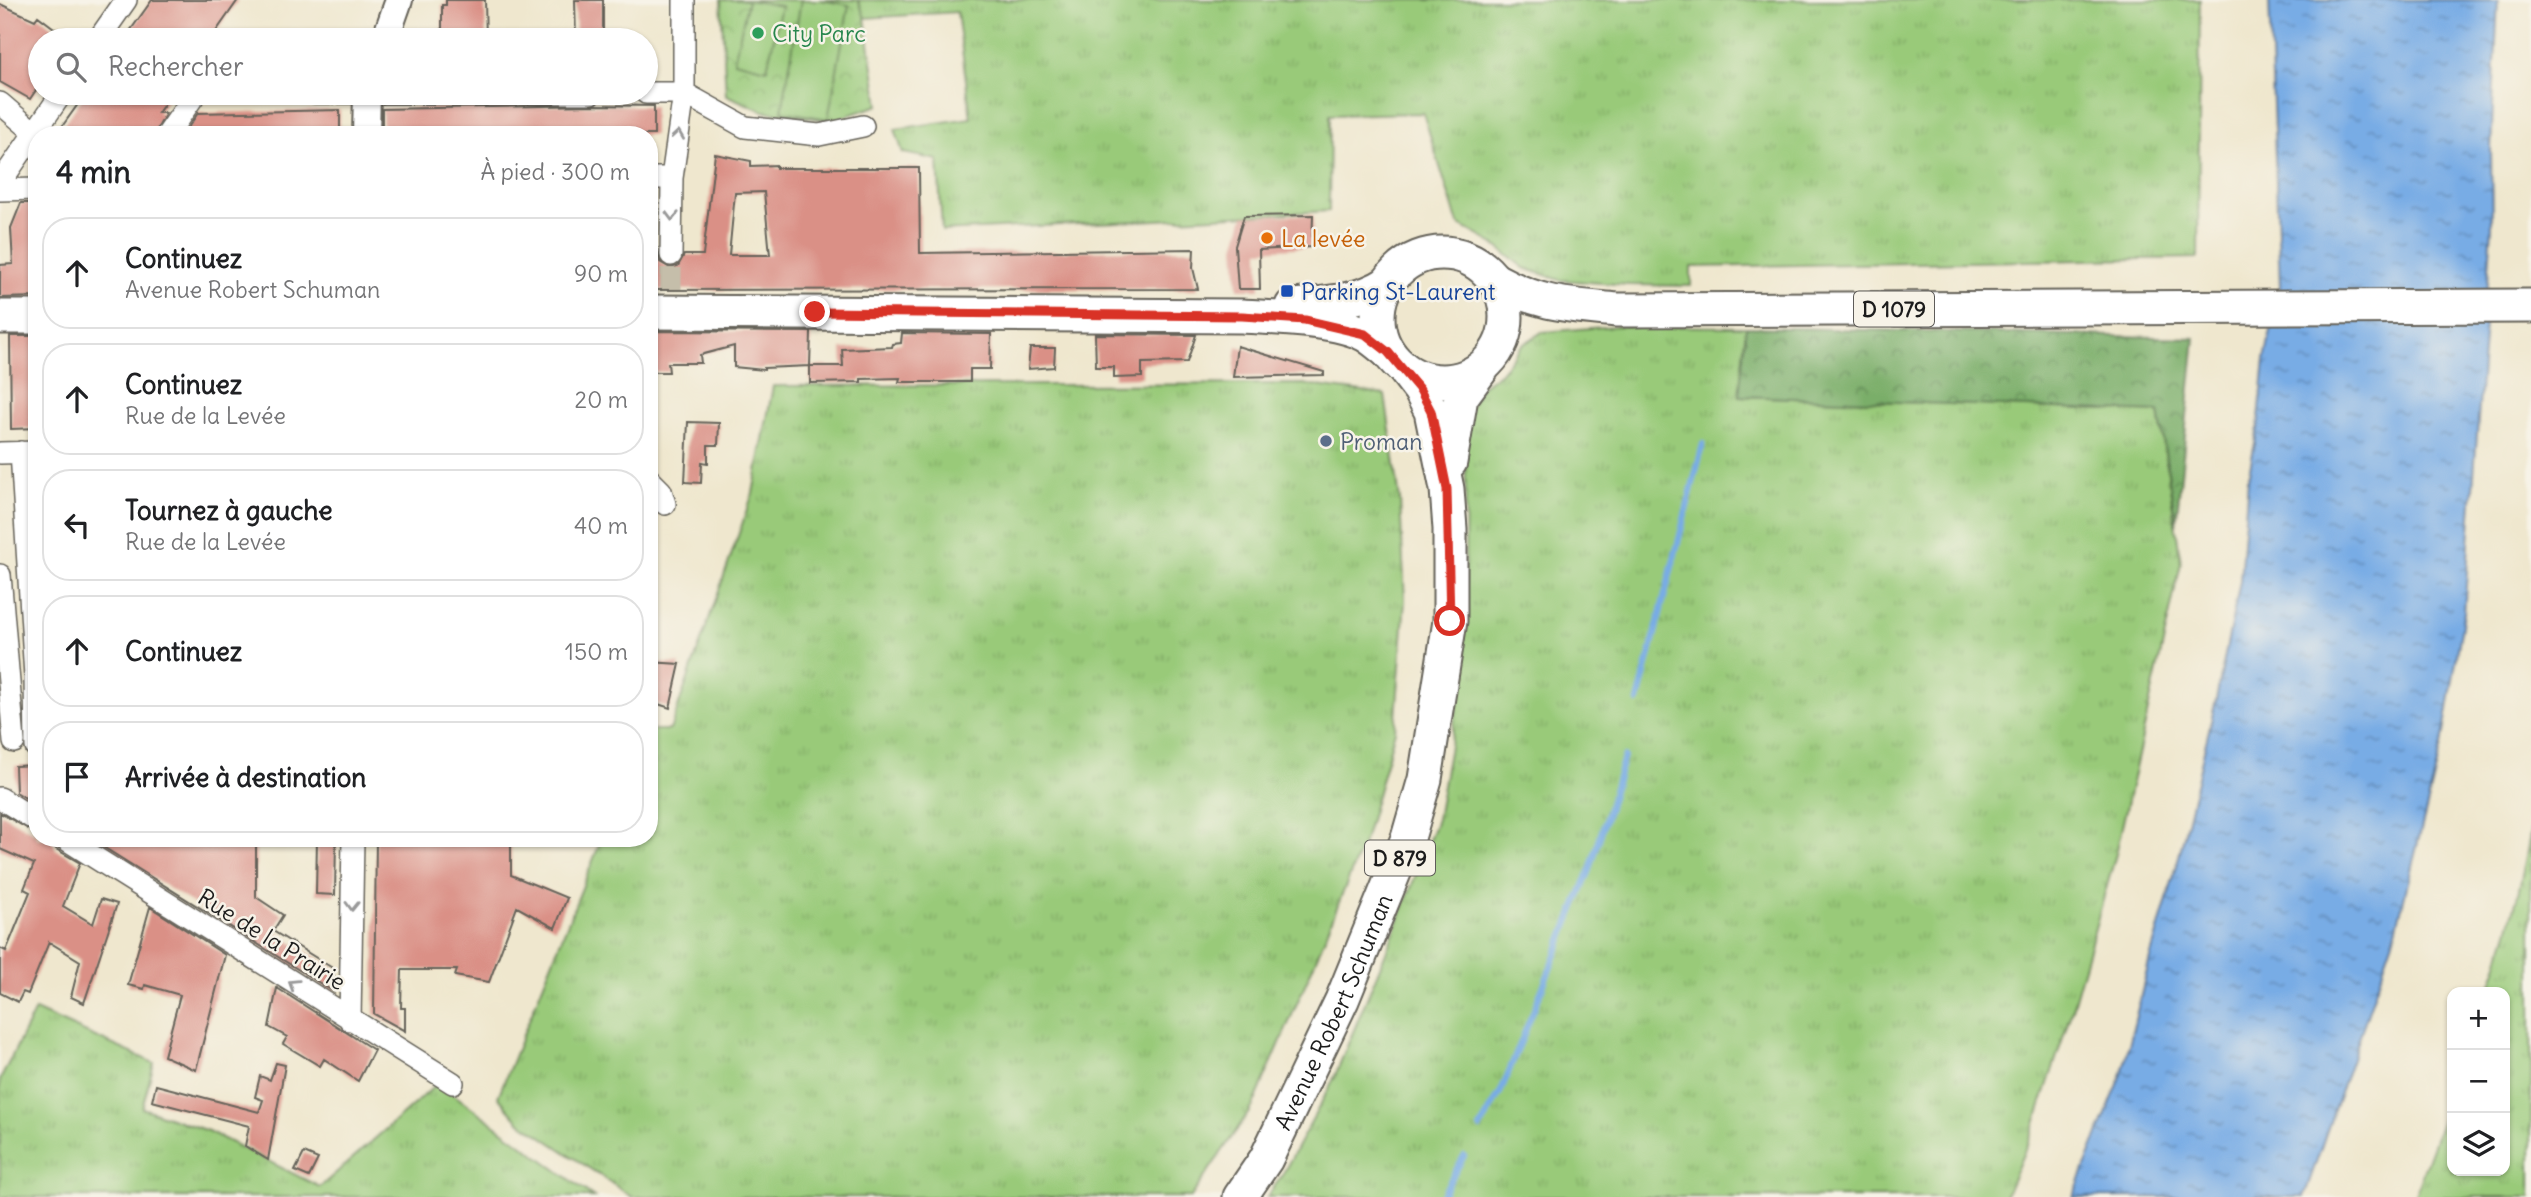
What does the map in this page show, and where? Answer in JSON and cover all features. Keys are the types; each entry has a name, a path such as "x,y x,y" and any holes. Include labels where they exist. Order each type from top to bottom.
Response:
{"main road":[{"path":"663,304 1242,316 1305,320 1365,334 1396,360 1421,378 1441,382 1470,375 1492,356 1507,314 1495,280 1474,262 1448,253 1431,254 1414,260 1399,270 1380,299 1378,318 1381,336 1396,360"},
{"name":"D 1079","path":"1495,280 1521,294 1549,303 1617,310 2531,306"},
{"path":"1242,316 1289,306 1345,301 1375,292 1388,283"},
{"name":"D 1079","path":"1492,356 1520,331 1544,320 1617,310"},
{"path":"0,317 28,317"},
{"name":"Avenue Robert Schuman","path":"1240,1197 1266,1159 1342,1000 1408,838 1425,779 1450,621 1447,489 1454,428 1461,397 1492,356"},
{"name":"Avenue Robert Schuman","path":"1396,360 1420,390 1431,411 1447,489"}],"street":[{"path":"106,28 126,0"},
{"path":"390,28 399,0"},
{"path":"671,255 672,178 684,93 684,0"},
{"path":"658,93 684,93 745,127 819,135 863,127"},
{"path":"0,103 28,127"},
{"path":"40,126 54,105"},
{"path":"173,126 188,105"},
{"path":"366,126 367,105"},
{"path":"0,183 28,143"},
{"path":"658,178 672,178"},
{"path":"0,190 28,189"},
{"path":"19,452 28,578"},
{"path":"658,488 665,504"},
{"path":"0,575 5,745 28,746"},
{"path":"0,797 28,815"},
{"name":"Rue de la Prairie","path":"78,847 453,1083"},
{"path":"350,1020 353,847"}],"green space":[{"path":"721,0 858,0 865,18 879,105 831,121 763,111 726,95"},
{"name":"City Parc","path":"748,0 781,6 767,69 734,61"},
{"path":"801,0 849,5 828,119 782,111"},
{"path":"858,0 2200,0 2198,258 1691,267 1691,286 1560,280 1524,268 1492,243 1458,224 1423,113 1330,115 1329,211 942,231 938,160 903,153 895,129 971,118 957,12 865,18"},
{"path":"1616,326 1746,327 1740,396 2159,412 2181,563 2116,854 2070,1016 2032,1133 2005,1197 1267,1197 1281,1177 1332,1083 1437,819 1460,690 1465,584 1466,415 1481,387 1501,372 1521,346 1542,332"},
{"path":"1746,327 2195,338 2176,525 2159,412 1739,396"},
{"path":"1302,384 1385,395 1400,500 1405,600 1395,731 1365,838 1253,1106 1191,1197 632,1197 519,1121 498,1097 598,847 658,847 658,730 670,730 753,493 773,386"},
{"path":"2531,827 2531,1197 2414,1197 2447,1106 2447,1176 2510,1176 2510,987 2490,987 2514,911"},
{"path":"35,1010 154,1063 142,1108 208,1131 320,1187 438,1083 594,1197 0,1197 0,1080"}],"water":[{"path":"2269,0 2498,0 2491,149 2492,227 2464,613 2442,745 2396,931 2304,1197 2073,1197 2122,1074 2150,958 2177,865 2216,700 2240,581 2248,478 2258,428 2265,360 2280,286"}],"building":[{"path":"152,0 238,0 218,28 132,28"},
{"path":"446,0 485,0 486,28 442,28 442,5 446,5"},
{"path":"575,0 603,0 603,28 576,28"},
{"path":"0,4 35,20 38,16 54,28 28,28 28,98 0,82"},
{"path":"77,105 164,105 158,113 166,113 159,126 62,126"},
{"path":"654,106 654,126 382,126 382,109"},
{"path":"340,110 340,126 189,126 198,113"},
{"path":"715,154 751,161 751,166 776,165 776,168 919,168 920,253 1194,249 1193,268 1198,289 658,290 658,253 660,262 670,268 678,266 684,255 703,255","holes":["764,192 770,255 729,255 735,193"]},
{"path":"21,203 28,203 28,297 0,298 0,265 13,264 11,228"},
{"path":"1313,215 1312,247 1259,250 1260,289 1238,289 1235,246 1244,216"},
{"path":"658,331 811,332 810,366 764,370 734,367 734,346 700,355 701,363 668,363 669,372 658,372"},
{"path":"902,333 991,334 990,369 970,369 970,382 899,382 900,378 810,383 810,366 843,366 842,349 892,347 893,344 901,343"},
{"path":"1095,334 1196,335 1187,362 1142,363 1142,377 1114,378 1114,367 1096,367"},
{"path":"10,336 28,336 28,428 11,429"},
{"path":"1237,346 1324,372 1324,375 1233,377"},
{"path":"1030,348 1055,348 1054,367 1028,369"},
{"path":"688,422 719,423 718,445 708,445 708,463 702,462 701,483 685,482"},
{"path":"658,663 680,664 670,708 658,704"},
{"path":"28,765 28,799 16,792 15,766"},
{"path":"0,813 28,829 28,847 55,847 80,863 63,906 93,924 101,899 117,904 84,1003 71,997 80,961 49,942 28,994 23,992 18,1002 0,993 0,948 6,951 30,892 24,889 34,864 0,849"},
{"path":"103,847 256,847 256,897 283,915 273,931 334,969 334,992"},
{"path":"317,847 336,847 335,895 316,894"},
{"path":"376,847 511,847 511,875 567,898 555,928 517,907 489,982 455,976 457,970 402,970 401,1008 405,1008 405,1031 374,1014"},
{"path":"150,907 225,955 196,1070 164,1056 180,995 145,985 144,989 128,985"},
{"path":"277,988 374,1050 358,1081 324,1059 320,1066 283,1044 287,1037 269,1027"},
{"path":"276,1063 285,1065 268,1160 245,1146 249,1126 152,1101 156,1085 259,1112 263,1100 255,1097 260,1076 270,1080"},
{"path":"304,1153 318,1159 309,1177 295,1171"}],"waterway":[{"path":"1638,701 1703,444"},
{"path":"1480,1128 1501,1091 1590,870 1624,757"},
{"path":"1441,1197 1464,1156"}],"tunnel":[{"path":"671,255 671,289"}],"place":[{"name":"City Parc","path":"758,33"},
{"name":"La levée","path":"1267,238"},
{"name":"Parking St-Laurent","path":"1287,291"},
{"name":"Proman","path":"1326,441"}],"route":[{"path":"815,312 1242,316 1305,320 1365,334 1403,368 1420,390 1431,411 1447,489 1450,621"}]}
